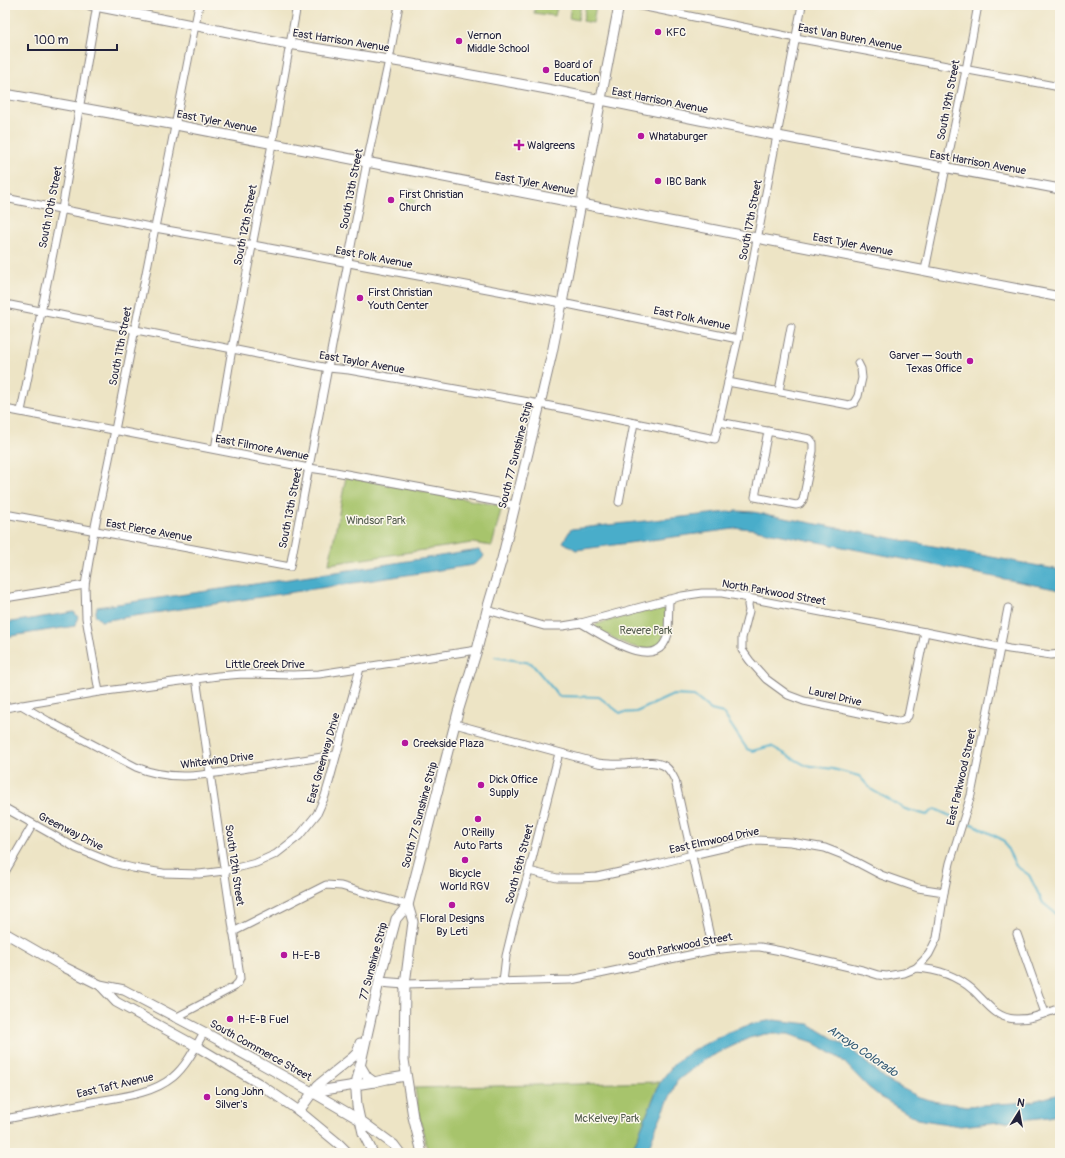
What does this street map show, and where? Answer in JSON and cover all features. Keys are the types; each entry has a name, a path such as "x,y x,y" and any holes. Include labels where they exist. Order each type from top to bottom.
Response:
{"main road":[{"name":"East Harrison Avenue","path":"95,5 289,44 389,60 552,90 778,136 1060,189"},
{"name":"South 77 Sunshine Strip","path":"408,905 455,724 477,650 540,404 562,303 619,5"},
{"name":"East Tyler Avenue","path":"5,94 176,125 758,237 1060,297"},
{"name":"77 Sunshine Strip","path":"373,1153 363,1133 357,1106 357,1085 360,1065 379,982 396,919 408,905"},
{"path":"408,905 413,922 405,984 404,1060 413,1117 422,1153"},
{"name":"South Commerce Street","path":"5,933 66,968 100,985 124,990 204,1032 312,1092 360,1120 394,1145 400,1153"},
{"name":"South Parkwood Street","path":"379,982 405,984"},
{"name":"South Commerce Street","path":"100,985 116,1002 258,1082 299,1111 348,1153"},
{"path":"299,1111 318,1085 357,1053 368,1015 376,995"},
{"path":"387,1079 398,1071 404,1060"},
{"path":"360,1065 367,1077 374,1082"},
{"path":"312,1092 406,1076"}],"street":[{"name":"South 10th Street","path":"21,412 62,209 95,5"},
{"name":"South 11th Street","path":"98,692 86,618 85,585 94,531 199,5"},
{"name":"South 12th Street","path":"215,449 232,349 272,144 297,5"},
{"name":"South 13th Street","path":"290,567 366,162 389,60 398,5"},
{"name":"East Van Buren Avenue","path":"636,5 796,38 1060,87"},
{"name":"South 17th Street","path":"715,439 738,339 802,5"},
{"name":"South 19th Street","path":"925,270 978,5"},
{"name":"East Polk Avenue","path":"5,198 155,228 562,303 738,339"},
{"name":"East Taylor Avenue","path":"5,304 328,368 349,370 540,404 715,439"},
{"path":"779,391 791,327"},
{"path":"728,382 850,405 854,403 858,396 862,373 858,363"},
{"name":"East Filmore Avenue","path":"5,409 309,468 515,505"},
{"path":"719,422 768,431 810,439 813,443 803,500 800,504 796,505 755,497 768,431"},
{"path":"619,502 634,423"},
{"name":"East Pierce Avenue","path":"5,514 290,567"},
{"path":"5,598 85,585"},
{"name":"North Parkwood Street","path":"487,610 544,626 562,626 582,623 682,596 702,593 722,593 1009,649 1040,654 1060,654"},
{"name":"Laurel Drive","path":"749,598 749,611 742,638 742,650 766,679 788,694 804,701 897,721 901,721 908,716 925,632"},
{"path":"582,623 628,649 639,652 650,652 665,644 667,639 669,599"},
{"name":"East Parkwood Street","path":"916,968 929,954 937,938 950,863 971,795 1008,608"},
{"name":"Little Creek Drive","path":"5,708 98,692 196,678 243,674 312,675 477,650"},
{"name":"East Greenway Drive","path":"224,870 256,863 276,854 299,836 317,814 325,796 360,668"},
{"name":"South 12th Street","path":"176,1018 230,990 238,983 240,979 196,678"},
{"name":"Whitewing Drive","path":"21,705 108,753 145,771 164,776 190,777 336,755"},
{"path":"455,724 598,763 651,763 666,767 675,780 713,950"},
{"name":"South 16th Street","path":"503,982 514,923 559,753"},
{"name":"Greenway Drive","path":"5,808 82,851 113,863 163,873 199,874 224,870"},
{"path":"5,872 33,824"},
{"name":"East Elmwood Drive","path":"529,871 557,878 597,877 757,840 791,842 825,848 843,855 881,875 918,888 944,892"},
{"path":"234,932 326,885 341,886 408,905"},
{"path":"1017,934 1045,1013"},
{"name":"South Parkwood Street","path":"405,984 570,980 713,950 740,947 781,951 878,975 887,976 904,973 916,968 942,973 958,979 974,991 996,1012 1005,1017 1014,1019 1024,1019 1060,1008"},
{"name":"East Taft Avenue","path":"5,1119 138,1093 161,1086 182,1068 204,1032"}],"green space":[{"path":"535,5 557,7 555,16 534,13"},
{"path":"571,5 581,5 578,20 569,18"},
{"path":"586,5 596,5 593,23 583,21"},
{"path":"409,189 417,191 414,204 406,202"},
{"name":"Windsor Park","path":"346,477 502,506 492,546 472,543 329,564"},
{"name":"Revere Park","path":"661,606 665,608 665,632 659,644 652,648 643,649 632,646 621,642 595,628 597,624"},
{"name":"McKelvey Park","path":"660,1082 631,1153 428,1153 419,1116 415,1088"}],"water":[{"path":"737,511 753,512 1060,570 1060,590 752,529 741,528 576,550 563,542 571,529"},
{"path":"479,550 484,555 482,559 473,565 101,621 95,615 97,607"},
{"path":"74,612 78,617 75,626 5,637 5,623"},
{"name":"Arroyo Colorado","path":"774,1020 809,1024 851,1049 886,1080 919,1097 938,1102 967,1106 1029,1102 1060,1094 1060,1114 1049,1117 960,1126 917,1119 882,1098 868,1087 842,1060 813,1042 788,1034 765,1034 749,1038 704,1060 677,1081 655,1130 647,1153 631,1153 660,1082 674,1064 691,1051 731,1031 755,1023"}],"waterway":[{"path":"495,657 531,663 559,696 599,697 620,713 636,712 673,695 694,696 711,710 723,713 747,749 752,751 771,746 805,765 833,769 859,776 872,790 905,809 927,815 935,809 957,819"},
{"path":"970,823 1003,840 1016,866 1029,875 1043,903 1060,917"}],"place":[{"name":"KFC","path":"658,32"},
{"name":"Vernon Middle School","path":"459,41"},
{"name":"Board of Education","path":"546,70"},
{"name":"Whataburger","path":"641,136"},
{"name":"Walgreens","path":"519,145"},
{"name":"IBC Bank","path":"658,181"},
{"name":"First Christian Church","path":"391,200"},
{"name":"First Christian Youth Center","path":"360,298"},
{"name":"Garver — South Texas Office","path":"970,361"},
{"name":"Creekside Plaza","path":"405,743"},
{"name":"Dick Office Supply","path":"481,785"},
{"name":"O'Reilly Auto Parts","path":"478,819"},
{"name":"Bicycle World RGV","path":"465,860"},
{"name":"Floral Designs By Leti","path":"452,905"},
{"name":"H-E-B","path":"284,955"},
{"name":"H-E-B Fuel","path":"230,1019"},
{"name":"Long John Silver's","path":"207,1097"}]}
